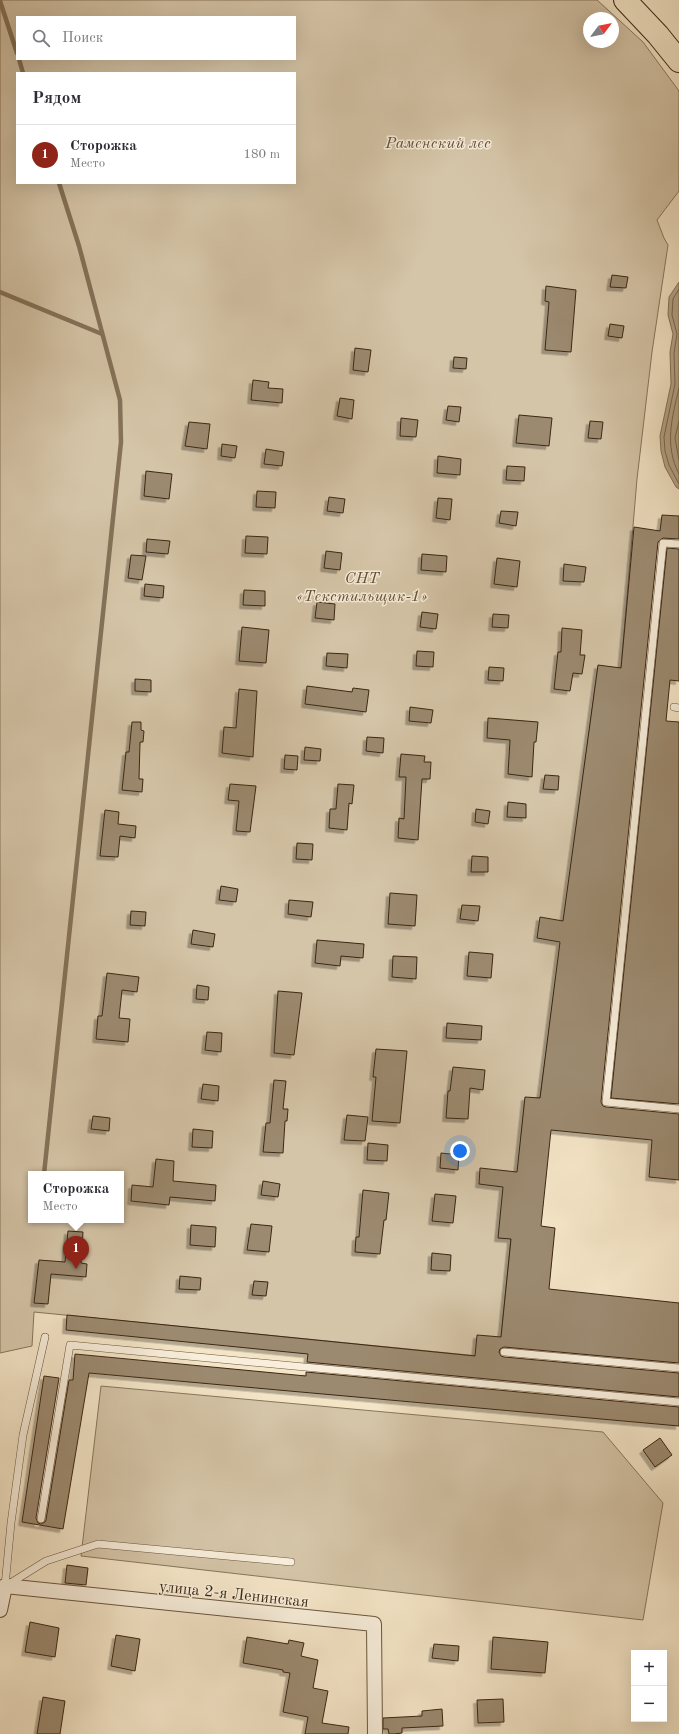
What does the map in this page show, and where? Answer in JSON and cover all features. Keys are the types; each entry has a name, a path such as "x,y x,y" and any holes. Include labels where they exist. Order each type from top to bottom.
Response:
{"main road":[{"path":"625,0 658,35 679,61"}],"street":[{"path":"0,1610 6,1586"},
{"name":"улица 2-я Ленинская","path":"6,1586 374,1624 375,1734"}],"lane":[{"path":"679,544 663,543 606,1102 679,1109"},
{"path":"6,1586 11,1523 23,1434 45,1337"},
{"path":"41,1519 70,1345 679,1402"},
{"path":"504,1352 679,1368"},
{"path":"6,1586 46,1561 98,1544 290,1562"}],"green space":[{"name":"СНТ «Текстильщик-1»","path":"0,0 597,0 610,12 583,12 583,48 619,48 619,20 643,42 679,91 679,191 657,220 668,245 652,352 637,479 621,668 598,666 540,1098 525,1098 499,1358 34,1312 32,1346 0,1353"},
{"path":"101,1386 603,1432 663,1503 643,1620 81,1556"}],"water":[{"path":"679,282 679,489 676,487 665,467 661,451 660,436 671,384 670,352 673,334 668,315 669,297"}],"building":[{"path":"612,275 628,277 626,288 610,287"},
{"path":"546,286 576,290 571,352 545,350 549,302 545,301"},
{"path":"610,324 624,326 622,338 608,336"},
{"path":"355,348 371,350 368,372 353,370"},
{"path":"454,357 467,358 466,369 453,368"},
{"path":"253,380 269,382 268,388 283,389 282,403 251,400"},
{"path":"340,398 354,400 352,419 337,416"},
{"path":"448,406 461,407 459,422 446,420"},
{"path":"519,415 552,418 549,446 516,443"},
{"path":"401,418 418,420 416,437 400,436"},
{"path":"590,421 603,422 601,439 588,438"},
{"path":"189,422 210,424 207,449 185,446"},
{"path":"222,444 237,446 235,458 221,456"},
{"path":"266,449 284,452 282,466 264,464"},
{"path":"438,456 461,459 460,475 437,473"},
{"path":"507,466 525,467 524,481 506,480"},
{"path":"146,471 172,474 169,499 144,496"},
{"path":"257,491 276,492 275,508 256,507"},
{"path":"329,497 345,499 343,513 327,511"},
{"path":"438,498 452,499 450,520 436,518"},
{"path":"501,511 518,512 516,526 499,523"},
{"path":"662,515 679,516 679,539 663,538 658,542 601,1102 603,1106 606,1107 679,1114 679,1180 649,1177 652,1140 551,1130 541,1226 555,1228 549,1289 679,1303 679,1363 504,1347 500,1349 499,1352 501,1356 504,1357 679,1373 679,1397 307,1362 308,1354 66,1330 67,1315 475,1356 477,1335 501,1337 511,1239 498,1238 503,1187 479,1184 480,1168 517,1172 525,1097 540,1098 560,942 537,938 540,917 563,921 598,665 621,668 634,527 660,531"},
{"path":"246,536 268,537 267,554 245,553"},
{"path":"147,539 170,541 168,554 146,552"},
{"path":"667,548 679,549 679,681 670,680 666,721 679,722 679,1104 611,1098"},
{"path":"326,551 342,553 340,570 324,568"},
{"path":"422,554 447,556 446,572 421,570"},
{"path":"131,555 146,556 142,580 128,578"},
{"path":"497,558 520,561 517,587 494,584"},
{"path":"564,564 586,567 584,582 563,581"},
{"path":"145,584 164,586 163,598 144,596"},
{"path":"244,590 265,591 265,606 243,605"},
{"path":"317,602 335,604 334,620 315,618"},
{"path":"422,612 438,614 436,629 420,627"},
{"path":"493,614 509,615 508,628 492,627"},
{"path":"242,627 269,630 266,663 239,661"},
{"path":"562,628 582,630 580,655 585,655 582,674 573,673 570,691 554,689 558,652 561,652"},
{"path":"417,651 434,652 433,667 416,666"},
{"path":"327,653 348,654 347,668 326,666"},
{"path":"489,667 504,668 503,681 488,680"},
{"path":"135,679 151,680 151,692 135,691"},
{"path":"307,686 352,692 353,688 369,690 366,712 305,704"},
{"path":"239,689 257,691 253,757 222,753 224,727 236,728"},
{"path":"410,707 433,710 431,723 409,721"},
{"path":"488,718 538,722 536,742 534,742 532,777 508,774 510,740 487,738"},
{"path":"132,722 141,722 141,730 144,731 143,742 140,742 139,779 143,779 142,792 122,790 126,752 129,752"},
{"path":"367,737 384,738 383,753 366,751"},
{"path":"305,747 321,749 320,761 304,760"},
{"path":"401,754 425,756 424,762 431,762 430,779 422,779 418,840 398,838 399,818 404,819 406,777 399,777"},
{"path":"285,755 298,756 297,770 284,769"},
{"path":"545,775 559,776 558,790 543,789"},
{"path":"230,784 256,786 250,832 236,831 239,801 228,800"},
{"path":"338,784 354,785 352,804 349,803 347,830 329,828 330,809 336,809"},
{"path":"508,802 526,804 526,818 507,817"},
{"path":"476,809 490,811 488,824 475,822"},
{"path":"105,810 119,812 118,824 136,826 135,838 120,836 118,857 100,856"},
{"path":"297,843 313,844 312,860 296,859"},
{"path":"472,856 488,857 488,872 471,872"},
{"path":"221,886 238,889 236,902 219,900"},
{"path":"390,893 417,895 415,926 388,924"},
{"path":"289,900 313,902 311,917 288,914"},
{"path":"462,905 480,906 478,921 460,919"},
{"path":"131,911 146,912 145,926 130,925"},
{"path":"193,930 215,934 213,947 191,944"},
{"path":"317,940 364,944 363,958 341,956 340,966 315,963"},
{"path":"469,952 493,954 491,978 467,976"},
{"path":"393,956 417,957 416,979 392,977"},
{"path":"107,973 139,977 137,992 122,990 119,1018 130,1019 128,1042 96,1039 98,1016 102,1016"},
{"path":"197,985 209,987 208,1000 196,999"},
{"path":"278,991 302,993 294,1055 274,1053"},
{"path":"447,1023 482,1026 481,1040 446,1038"},
{"path":"207,1032 222,1033 221,1052 205,1050"},
{"path":"376,1049 407,1051 400,1123 372,1121 376,1077 373,1077"},
{"path":"453,1067 485,1070 483,1090 470,1088 468,1119 446,1118 448,1091 450,1091"},
{"path":"274,1080 286,1081 283,1109 288,1109 287,1121 285,1121 283,1153 263,1152 266,1123 270,1123"},
{"path":"203,1084 219,1086 218,1101 201,1099"},
{"path":"347,1115 368,1117 365,1141 344,1140"},
{"path":"93,1116 110,1118 109,1131 91,1129"},
{"path":"193,1129 213,1131 212,1148 192,1147"},
{"path":"368,1143 388,1145 387,1161 367,1160"},
{"path":"441,1153 459,1155 458,1170 440,1168"},
{"path":"156,1159 174,1161 173,1181 216,1185 215,1201 170,1197 169,1205 131,1201 132,1185 153,1187"},
{"path":"263,1181 280,1184 278,1197 261,1195"},
{"path":"363,1190 389,1193 380,1254 355,1252 356,1237 359,1237"},
{"path":"435,1194 456,1196 453,1223 432,1221"},
{"path":"251,1224 272,1226 269,1252 247,1250"},
{"path":"191,1225 216,1227 215,1247 190,1245"},
{"path":"68,1231 83,1232 81,1263 87,1264 86,1277 51,1274 48,1304 34,1303 39,1260 65,1262"},
{"path":"432,1253 451,1255 450,1271 431,1270"},
{"path":"180,1276 201,1278 200,1290 179,1289"},
{"path":"254,1281 268,1282 266,1296 252,1295"},
{"path":"75,1354 306,1376 306,1372 679,1407 679,1426 89,1373 63,1529 22,1522 44,1376 59,1378 36,1518 38,1523 41,1524 46,1520 69,1380 73,1380"},
{"path":"660,1438 672,1455 655,1467 643,1450"},
{"path":"67,1565 88,1568 86,1585 65,1583"},
{"path":"30,1622 59,1628 55,1657 25,1652"},
{"path":"116,1635 140,1639 135,1671 111,1666"},
{"path":"247,1637 288,1644 289,1640 304,1643 301,1656 318,1660 313,1688 328,1691 322,1723 349,1727 348,1734 305,1734 308,1717 283,1712 290,1673 283,1672 283,1670 243,1663"},
{"path":"493,1637 548,1642 545,1673 491,1669"},
{"path":"434,1644 459,1646 458,1661 432,1658"},
{"path":"43,1697 65,1701 60,1734 37,1734"},
{"path":"503,1699 504,1722 478,1723 477,1700"},
{"path":"442,1709 443,1726 402,1728 402,1733 394,1734 389,1734 388,1729 383,1729 383,1718 422,1716 422,1711"}],"waterway":[{"path":"0,1 16,50"},
{"path":"19,60 23,72"},
{"path":"44,1171 121,442 120,400 79,246 59,184"},
{"path":"0,292 102,334"}],"place":[{"name":"Сторожка","path":"76,1269"}],"park label":[{"name":"Раменский лес","path":"438,142"}]}
